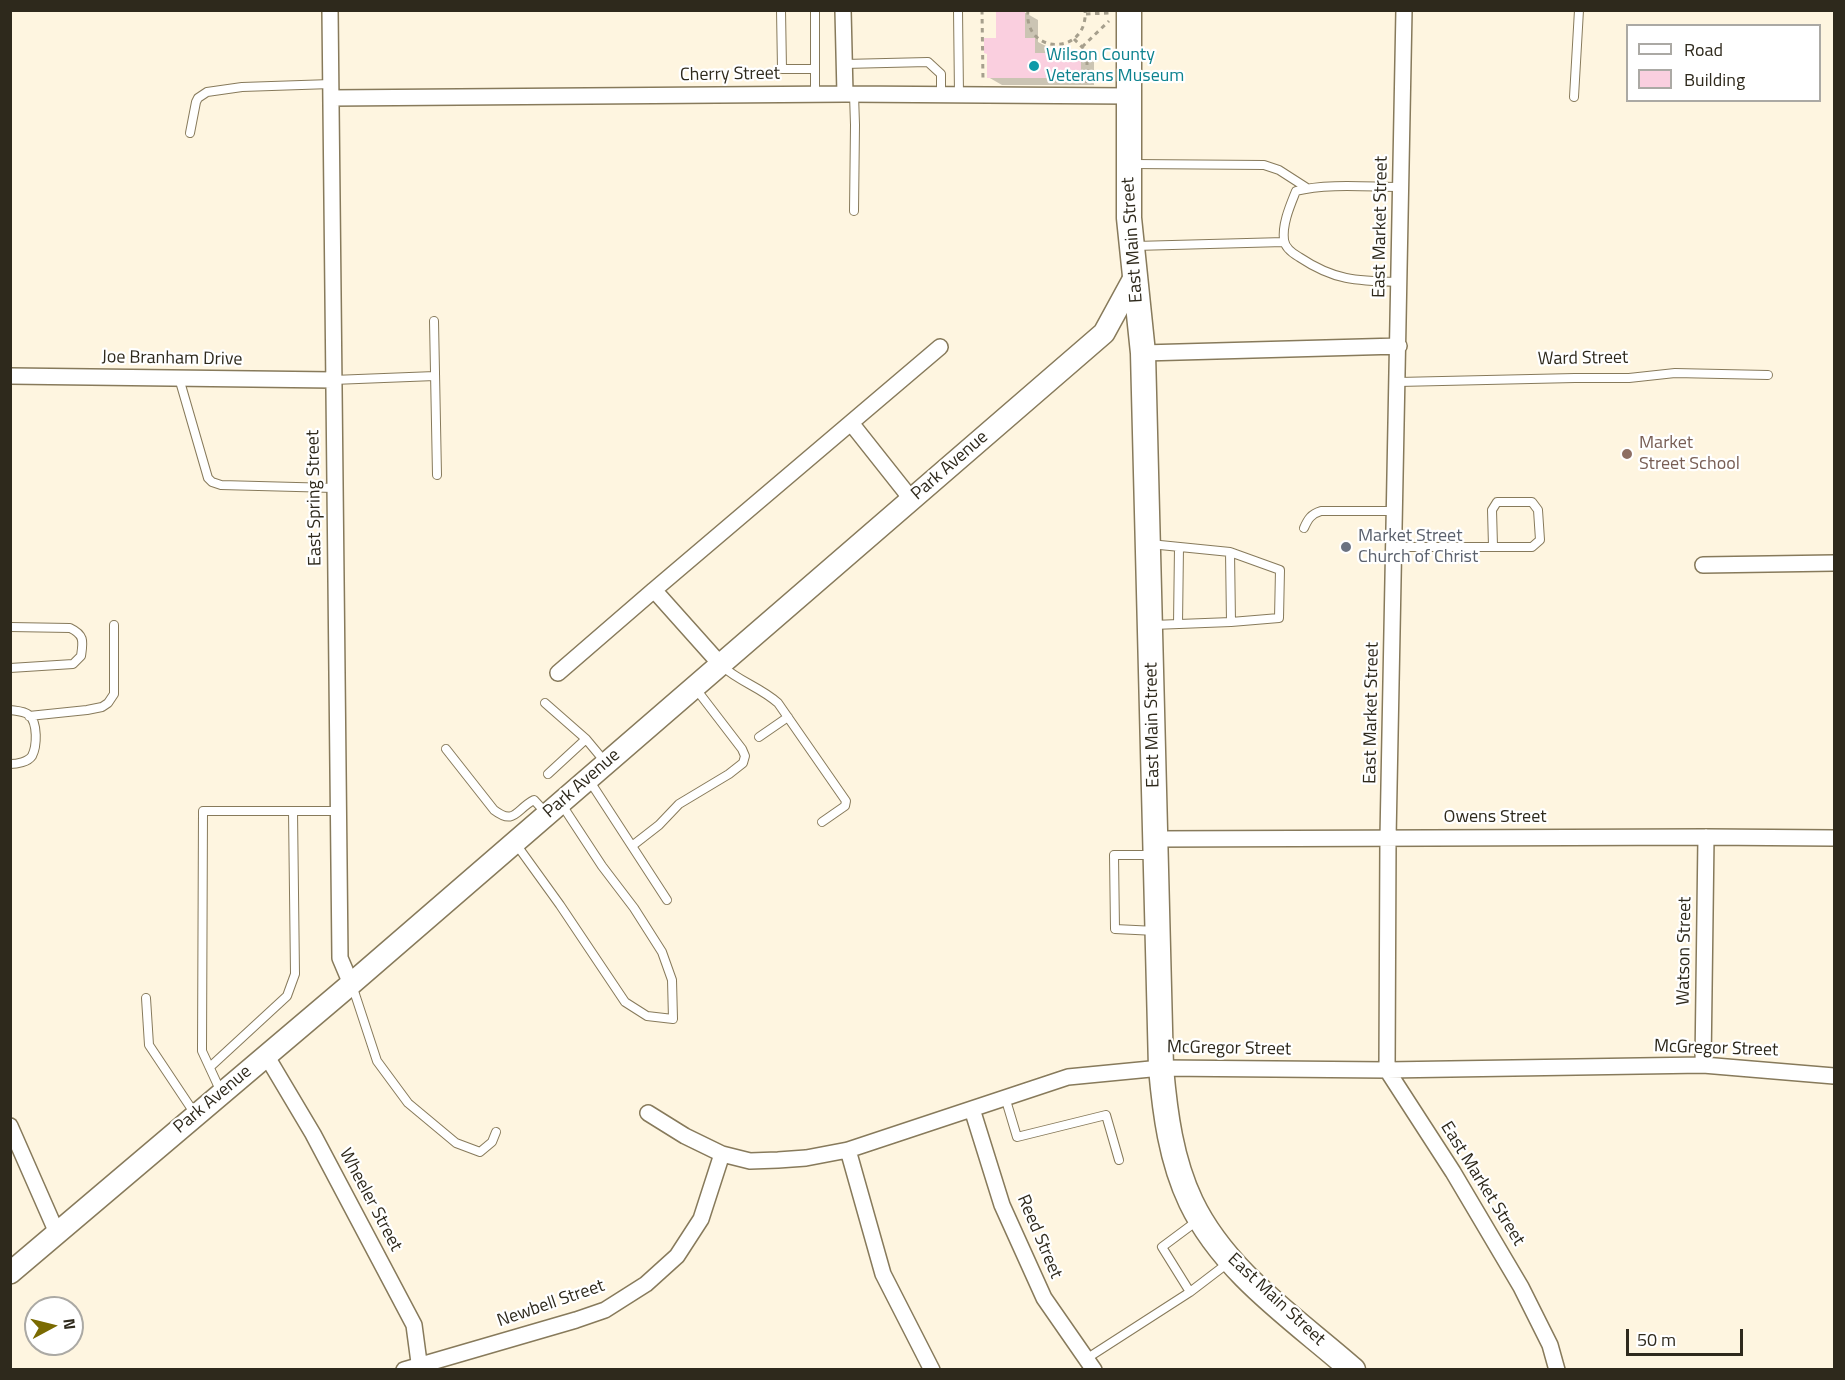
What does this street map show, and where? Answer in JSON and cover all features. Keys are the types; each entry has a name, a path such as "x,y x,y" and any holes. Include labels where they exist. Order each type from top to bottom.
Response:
{"main road":[{"name":"East Main Street","path":"1116,15 1129,96 1129,218 1143,353 1161,1068 1170,1137 1191,1202 1230,1261 1353,1370"}],"street":[{"name":"East Spring Street","path":"330,10 340,958 351,984"},
{"path":"843,10 844,64 849,94"},
{"name":"East Market Street","path":"1404,10 1388,838 1387,1070 1454,1172 1516,1277 1550,1345 1557,1370"},
{"name":"Cherry Street","path":"331,91 1129,96"},
{"name":"Park Avenue","path":"10,1273 351,984 1104,333 1134,278"},
{"path":"1143,353 1399,346"},
{"path":"558,673 940,347"},
{"name":"Joe Branham Drive","path":"10,376 333,380"},
{"path":"851,423 912,500"},
{"path":"1702,565 1834,563"},
{"path":"654,590 721,664"},
{"name":"Watson Street","path":"1703,1065 1706,837"},
{"name":"Owens Street","path":"1156,847 1388,838 1834,838"},
{"name":"Wheeler Street","path":"266,1055 313,1134 414,1325 420,1367"},
{"name":"McGregor Street","path":"648,1113 722,1155 750,1161 806,1158 848,1150 1068,1077 1161,1068 1387,1070 1703,1065 1834,1076"},
{"name":"Reed Street","path":"972,1108 1002,1205 1044,1298 1090,1364"},
{"path":"10,1126 57,1233"},
{"path":"848,1150 883,1274 932,1370"},
{"name":"Newbell Street","path":"404,1370 605,1310 646,1284 677,1256 701,1219 722,1155"}],"lane":[{"path":"781,10 782,69 814,69"},
{"path":"814,10 815,94"},
{"path":"958,10 958,95"},
{"path":"1574,97 1579,10"},
{"path":"844,64 928,62 941,74 941,95"},
{"path":"190,133 196,102 207,92 242,87 331,91"},
{"path":"849,94 855,125 854,211"},
{"path":"1129,164 1264,165 1280,170 1307,188"},
{"path":"1400,282 1340,278 1320,271 1288,250 1284,242 1285,223 1296,191 1307,188 1401,187"},
{"path":"1131,246 1284,242"},
{"path":"434,321 437,475"},
{"name":"Ward Street","path":"1398,382 1629,378 1675,373 1768,375"},
{"path":"333,380 435,376"},
{"path":"179,378 208,478 212,482 221,485 334,488"},
{"path":"1395,547 1532,547 1540,540 1538,510 1532,502 1497,502 1492,510 1493,546"},
{"path":"1304,528 1308,519 1321,511 1395,511"},
{"path":"1149,544 1230,552 1280,570 1279,618 1151,625"},
{"path":"1178,624 1179,547"},
{"path":"1230,552 1231,621"},
{"path":"10,710 29,716 87,710 102,707 108,703 114,694 114,625"},
{"path":"10,627 70,628 78,632 83,641 81,656 73,664 10,668"},
{"path":"721,664 734,677 767,693 778,703 846,801 845,806 822,822"},
{"path":"632,846 659,825 679,804 743,763 745,756 742,749 694,687"},
{"path":"545,703 586,739 606,763"},
{"path":"10,764 31,758 35,736 34,724 29,716"},
{"path":"759,737 788,717"},
{"path":"548,774 586,739"},
{"path":"446,749 494,810 503,817 516,814 534,800 554,808 634,908 662,952 672,980 673,1019 647,1016 625,1002 515,842"},
{"path":"588,778 667,900"},
{"path":"222,1093 202,1051 203,810 338,811"},
{"path":"210,1067 287,996 295,974 293,811"},
{"path":"1156,847 1114,855 1115,929 1158,931"},
{"path":"351,984 377,1061 408,1102 456,1143 480,1152 492,1142 496,1132"},
{"path":"146,998 149,1046 196,1115"},
{"path":"1005,1097 1017,1137 1106,1115 1119,1161"},
{"path":"1190,1292 1162,1247 1201,1219"},
{"path":"1090,1364 1230,1261"}],"path":[{"path":"982,10 983,86"},
{"path":"1028,10 1028,23 1032,32 1047,44 1056,45 1065,44 1080,33 1084,24 1085,12 1116,15"},
{"path":"1082,47 1116,15"},
{"path":"1074,39 1087,52 1087,86"}],"building":[{"path":"1025,10 1025,38 1035,38 1035,53 1081,53 1081,78 987,78 984,38 996,38 996,11"}],"place":[{"name":"Wilson County Veterans Museum","path":"1034,66"},
{"name":"Market Street School","path":"1627,454"},
{"name":"Market Street Church of Christ","path":"1346,547"}]}
